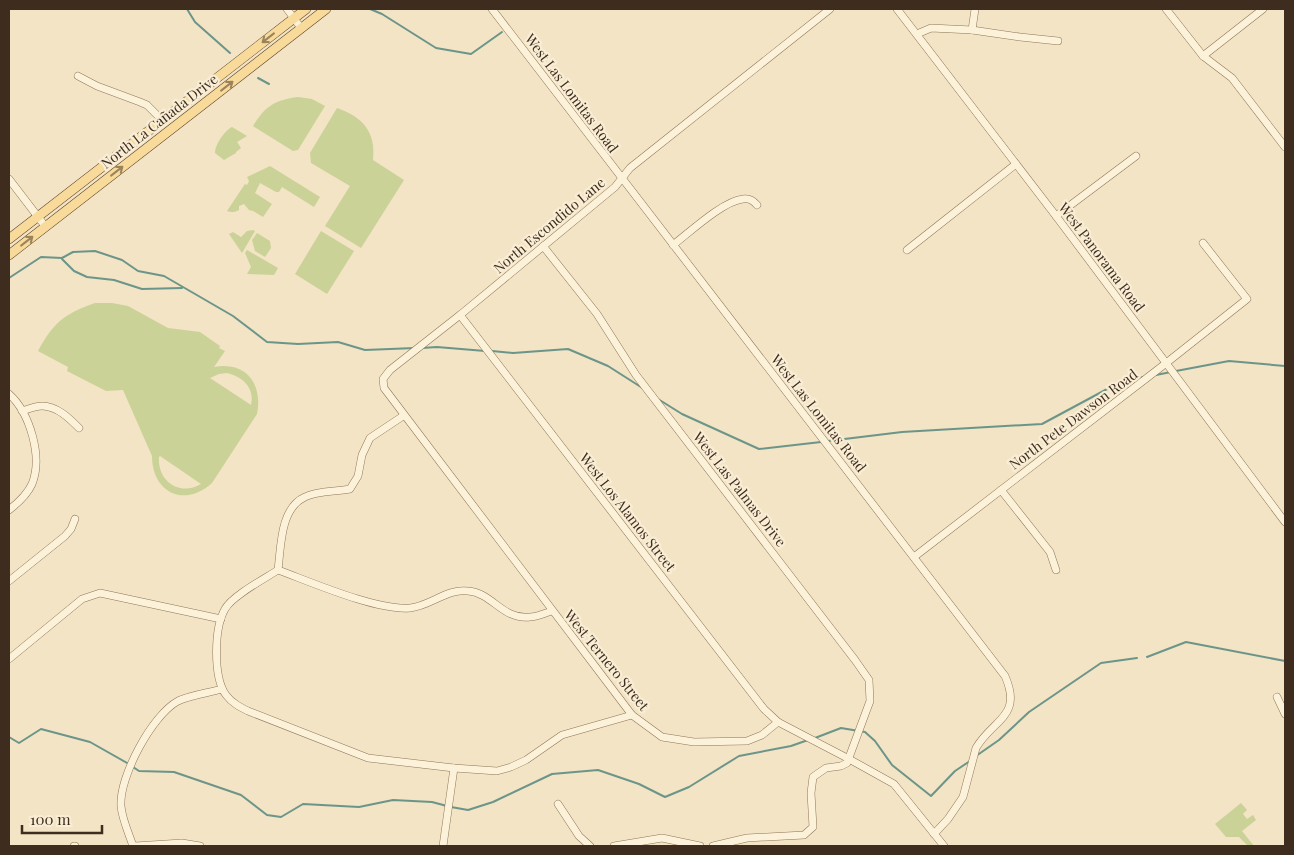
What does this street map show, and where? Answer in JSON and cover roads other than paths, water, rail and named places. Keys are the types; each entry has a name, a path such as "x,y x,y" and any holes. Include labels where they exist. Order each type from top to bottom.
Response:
{"main road":[{"name":"North La Cañada Drive","path":"9,239 306,9"},
{"name":"North La Cañada Drive","path":"9,255 326,9"}],"street":[{"path":"287,9 301,28"},
{"name":"West Las Lomitas Road","path":"492,9 1005,676 1011,694 1011,700 1006,713 980,741 976,748 963,797 948,819 934,834"},
{"name":"North Escondido Lane","path":"384,388 384,378 390,370 615,187 630,168 830,9"},
{"name":"West Panorama Road","path":"896,9 1056,216 1285,522"},
{"path":"972,30 975,9"},
{"path":"1166,9 1203,56 1232,78 1285,148"},
{"path":"1203,56 1263,9"},
{"path":"917,34 931,28 972,30 1058,41"},
{"path":"78,76 97,86 147,105 162,120"},
{"path":"1056,216 1136,156"},
{"path":"907,250 1016,164"},
{"path":"9,179 45,226"},
{"path":"673,244 728,204 742,199 749,199 757,205"},
{"name":"North Pete Dawson Road","path":"914,557 1166,364 1247,299 1203,243"},
{"name":"West Las Palmas Drive","path":"543,246 597,314 636,375 865,673 871,691 870,701 851,749 849,759"},
{"name":"West Los Alamos Street","path":"460,315 760,704 778,722"},
{"name":"West Ternero Street","path":"384,388 632,715 662,737 694,742 746,741 762,735 778,722"},
{"path":"9,394 22,411 32,434 37,459 32,484 24,496 9,510"},
{"path":"22,411 42,406 53,408 68,416 79,428"},
{"path":"404,416 370,438 362,455 358,476 350,489 306,496 296,503 288,516 282,535 278,570 232,601 225,608 216,649 218,673 222,689 232,702 248,711 368,758 498,771 511,767 532,756 562,735 632,715"},
{"path":"1001,490 1050,552 1056,570"},
{"path":"9,580 65,536 71,529 75,519"},
{"path":"278,570 362,600 392,606 409,608 428,604 450,593 467,590 481,593 507,614 529,618 552,611"},
{"path":"9,658 82,599 100,593 222,617"},
{"path":"200,846 182,843 134,846 120,806 131,766 154,722 179,701 222,689"},
{"path":"1277,697 1285,714"},
{"path":"778,722 894,784 944,846"},
{"path":"713,846 747,838 804,835 813,827 811,793 813,777 826,768 844,765 849,759"},
{"path":"443,846 454,768"},
{"path":"558,804 579,836 590,846"},
{"path":"614,846 662,838 700,846"}],"waterway":[{"path":"187,9 195,22 230,53"},
{"path":"370,9 382,14 436,48 471,54 502,32"},
{"path":"258,78 269,84"},
{"path":"9,278 41,257 62,258 73,252 95,251 122,260 138,271 164,276 233,316 267,342 298,344 338,342 365,350 415,348"},
{"path":"62,259 74,271 87,277 114,280 142,289 182,288"},
{"path":"422,348 437,347 485,351"},
{"path":"492,351 513,353 568,349 608,366 644,389"},
{"path":"1176,371 1229,361 1285,366"},
{"path":"1156,375 1171,372"},
{"path":"828,441 902,432 1042,424 1122,381 1144,377"},
{"path":"658,399 682,414 759,449 821,442"},
{"path":"1147,657 1186,642 1285,661"},
{"path":"976,756 999,740 1029,712 1101,663 1137,658"},
{"path":"815,738 841,728 865,732 875,741 892,765 931,796 955,771 970,761"},
{"path":"9,737 19,743 41,729 90,742 129,764"},
{"path":"451,807 468,810 493,802 552,774 598,770 639,784 665,797 689,787 739,756 791,746 808,740"},
{"path":"133,767 139,771 174,772 241,795 267,815 281,817 303,804 359,807 393,800 432,802 447,806"}]}
